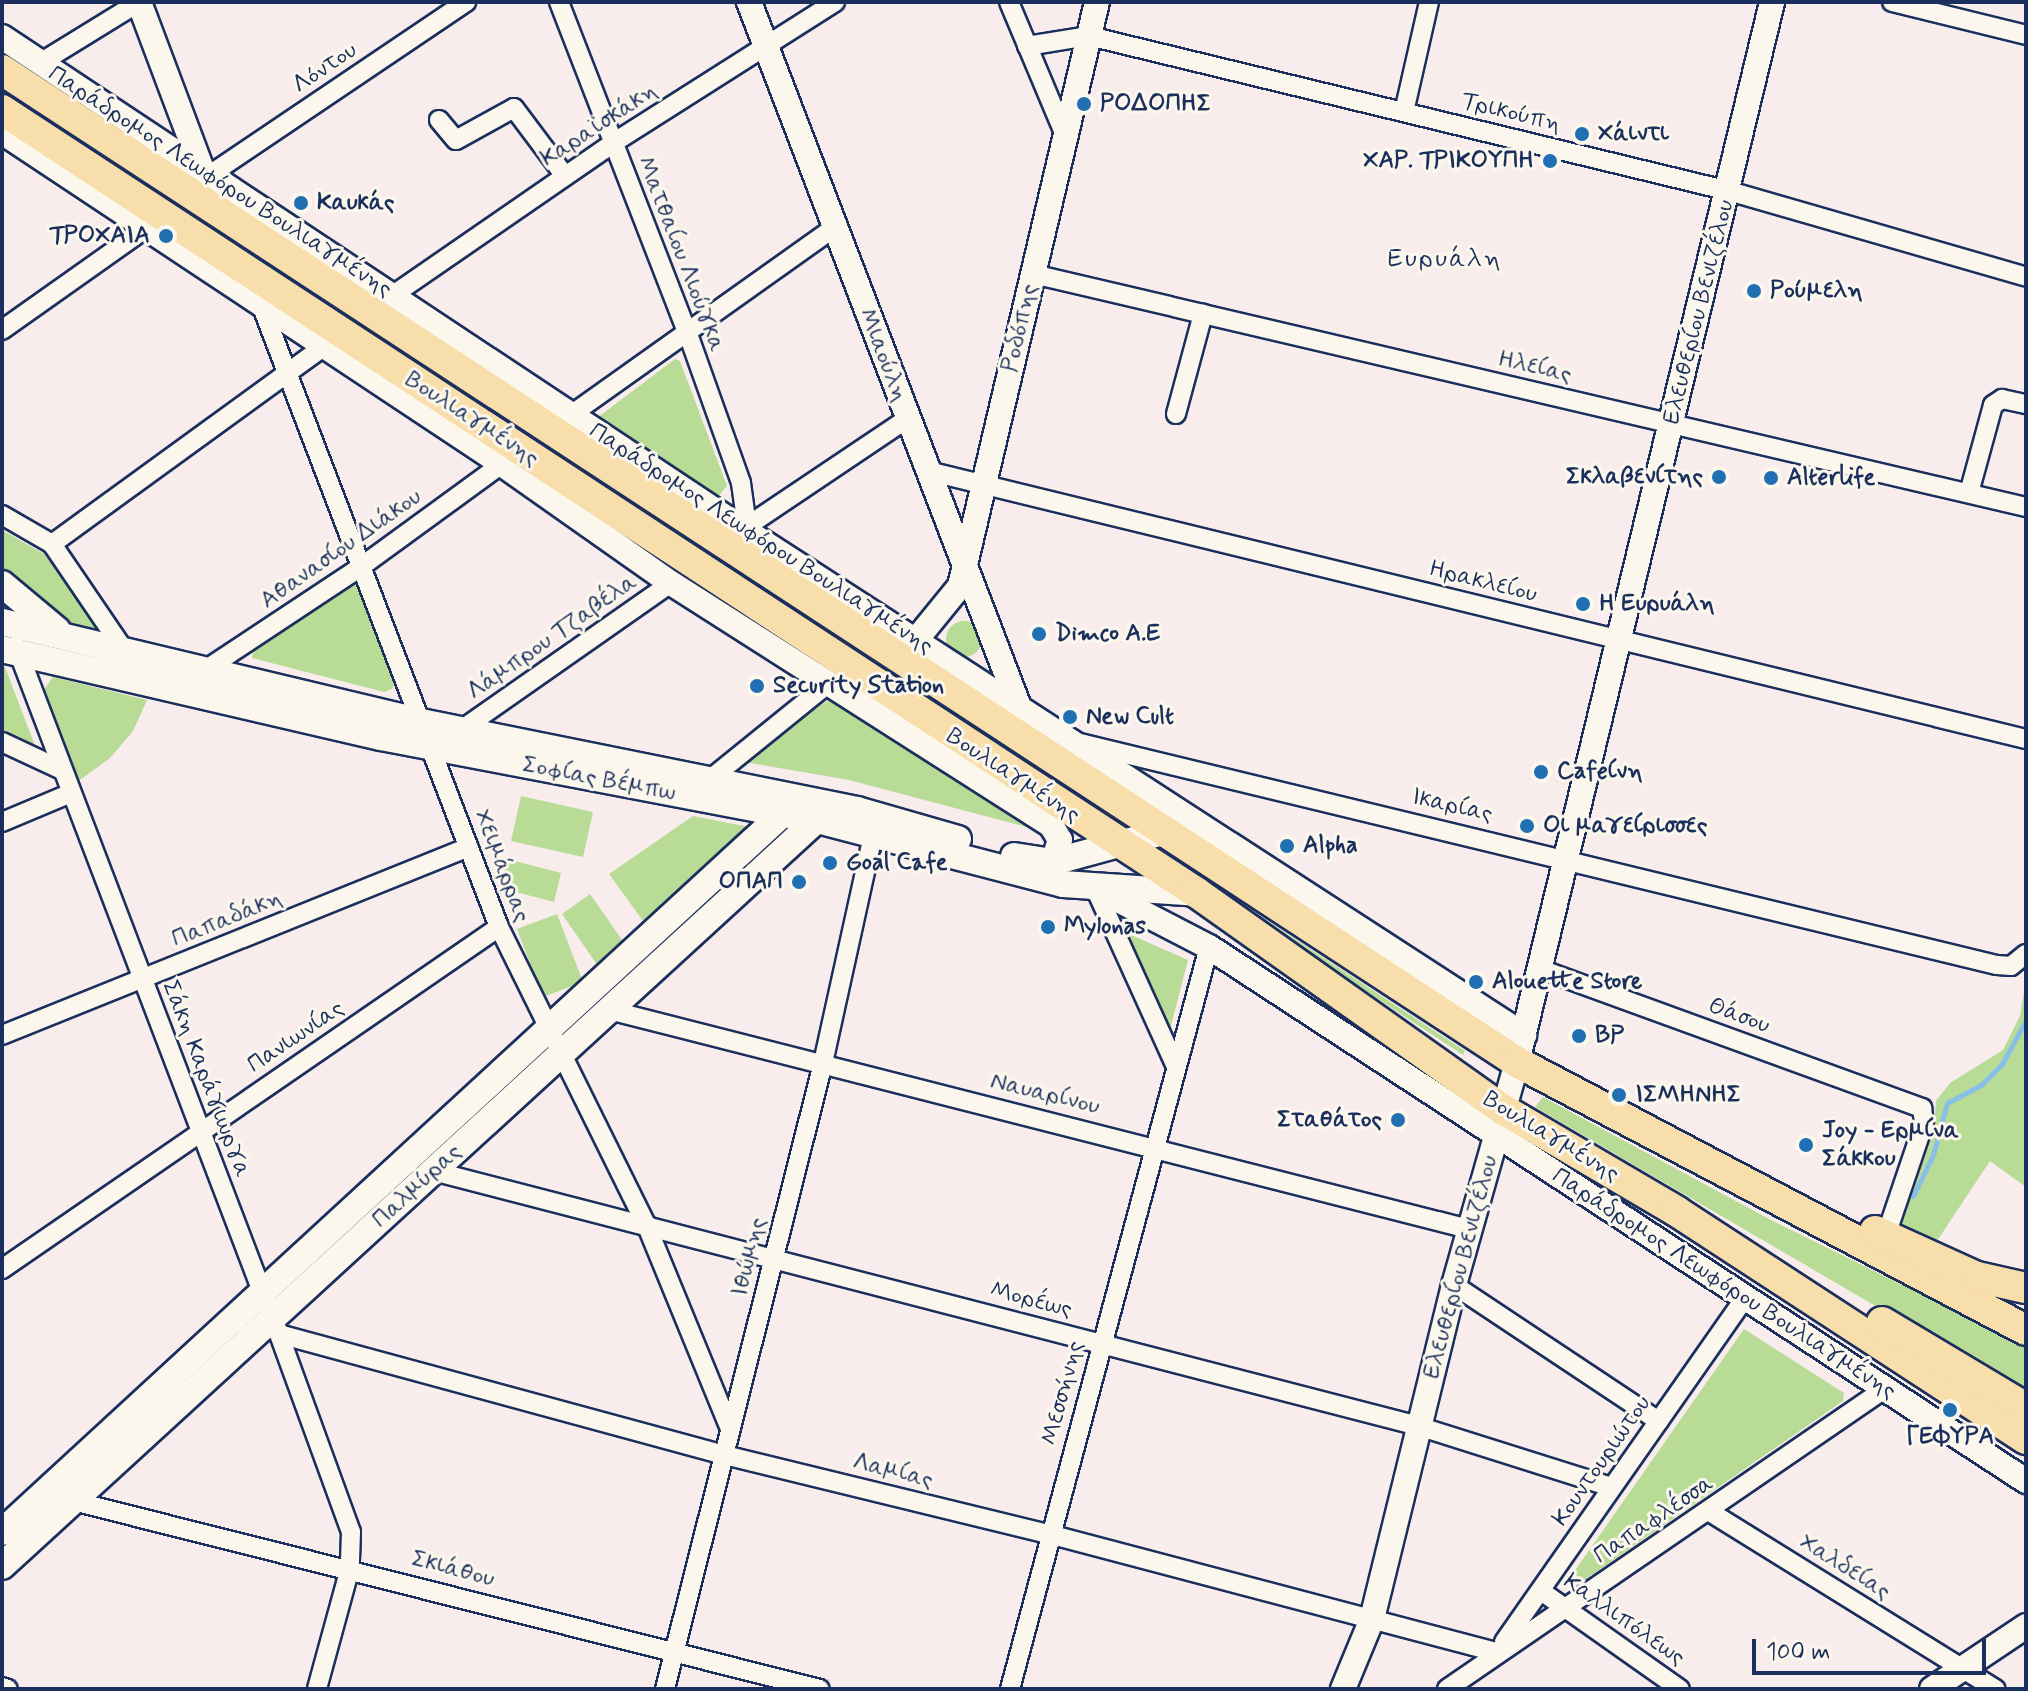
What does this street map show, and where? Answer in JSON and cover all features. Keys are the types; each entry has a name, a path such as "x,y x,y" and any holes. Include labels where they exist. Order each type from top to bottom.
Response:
{"main road":[{"name":"Βουλιαγμένης","path":"2,70 1163,832 1520,1049 1792,1207 2026,1330"},
{"name":"Βουλιαγμένης","path":"2,110 1116,843 1197,893 1500,1123 1676,1211 2026,1439"},
{"path":"2,584 30,612 70,638"},
{"name":"Σοφίας Βέμπω","path":"4,619 205,670 425,734 461,730 709,780 792,806"},
{"name":"Σοφίας Βέμπω","path":"10,651 825,812 1034,861 1053,862 1163,832"},
{"name":"Παλμύρας","path":"2,1532 792,806"},
{"name":"Σοφίας Βέμπω","path":"825,812 873,835 1063,884 1197,893"},
{"name":"Παλμύρας","path":"2,1566 276,1326 433,1171 825,812"},
{"path":"1792,1207 1886,1235 1977,1277 2026,1288"},
{"path":"1676,1211 1787,1265 2026,1408"}],"street":[{"path":"40,63 139,2 206,171"},
{"name":"Λόντου","path":"206,171 466,2"},
{"name":"Ματθαίου Λιούγκα","path":"559,2 688,334 741,483 745,528"},
{"name":"Μιαούλη","path":"749,2 1019,707"},
{"name":"Καραϊσκάκη","path":"393,295 613,143 835,2"},
{"path":"1009,2 1065,135"},
{"name":"Ροδόπης","path":"916,640 954,599 964,568 1097,2"},
{"path":"1404,112 1429,2"},
{"name":"Ελευθερίου Βενιζέλου","path":"1343,1689 1372,1619 1454,1285 1520,1049 1729,191 1772,2"},
{"path":"1892,2 2026,35"},
{"name":"Τρικούπη","path":"1027,46 1089,36 1729,191 2026,277"},
{"name":"Παράδρομος Λεωφόρου Βουλιαγμένης","path":"2,37 973,678 1492,1015 1520,1049"},
{"path":"439,120 456,140 514,108 565,176"},
{"path":"2,132 502,464 671,583 1051,825 1060,840 1053,862"},
{"path":"572,414 835,227"},
{"path":"2,330 146,228"},
{"name":"Ηλείας","path":"1033,274 2026,507"},
{"name":"Χειμάρρας","path":"262,307 499,927 559,1056 646,1224 730,1429"},
{"path":"1176,414 1203,314"},
{"path":"52,544 325,346"},
{"path":"1969,493 1993,405 2002,399 2026,404"},
{"path":"745,528 907,419"},
{"name":"Αθανασίου Διάκου","path":"205,670 362,566 502,464"},
{"name":"Ηρακλείου","path":"928,471 2026,739"},
{"path":"2,515 52,544 124,650"},
{"name":"Λάμπρου Τζαβέλα","path":"461,730 671,583"},
{"name":"Σάκη Καράγιωργα","path":"4,619 10,651 71,793 276,1326 351,1532 350,1568 317,1689"},
{"path":"973,678 986,674 999,657"},
{"path":"709,780 830,682"},
{"name":"Ικαρίας","path":"1069,740 2011,966 2026,954"},
{"path":"2,742 60,769"},
{"path":"2,822 71,793"},
{"name":"Ιθώμης","path":"665,1689 823,1063 873,835"},
{"name":"Παπαδάκη","path":"2,1035 469,847"},
{"path":"1095,888 1175,1064"},
{"name":"Παράδρομος Λεωφόρου Βουλιαγμένης","path":"1095,888 1209,947 1500,1123 1746,1297 2026,1481"},
{"name":"Πανιωνίας","path":"2,1269 499,927"},
{"name":"Μεσσήνης","path":"1010,1689 1153,1145 1209,947"},
{"name":"Θάσου","path":"1540,969 1922,1108 1924,1123 1886,1235"},
{"path":"1492,1015 1517,1008 1533,996"},
{"name":"Ναυαρίνου","path":"609,1010 1153,1145 1469,1229"},
{"name":"Μορέως","path":"433,1171 774,1256 1418,1426 1612,1487"},
{"path":"1454,1285 1659,1421"},
{"name":"Κουντουριώτου","path":"1497,1652 1746,1297"},
{"name":"Λαμίας","path":"276,1326 724,1455 1049,1534 1497,1652"},
{"name":"Παπαφλέσσα","path":"1447,1689 1497,1652 1710,1512 1886,1388"},
{"name":"Σκιάθου","path":"73,1501 350,1568 820,1689"},
{"name":"Χαλδείας","path":"1710,1512 1996,1689"},
{"name":"Καλλιπόλεως","path":"1541,1591 1568,1607 1680,1689"},
{"path":"1932,1689 2026,1626"},
{"path":"2,1687 8,1689"}],"green space":[{"path":"2,88 1060,784 1054,792 2,97"},
{"path":"675,359 680,361 727,486 715,500 597,418"},
{"path":"2,530 44,554 108,634 63,629 2,572"},
{"path":"353,579 361,583 396,681 392,689 384,692 252,658 253,651"},
{"path":"964,621 977,626 982,639 977,652 964,657 951,652 946,639 951,626"},
{"path":"2,666 5,667 37,751 2,731"},
{"path":"53,677 147,700 133,731 110,758 77,782 43,691"},
{"path":"833,697 1034,829 849,780 739,761"},
{"path":"521,796 593,812 583,857 511,841"},
{"path":"693,816 754,828 648,928 609,874"},
{"path":"507,859 561,873 554,902 500,888"},
{"path":"590,894 627,947 598,966 562,914"},
{"path":"1235,905 1248,908 1465,1051 1463,1055"},
{"path":"557,914 583,982 543,997 517,929"},
{"path":"1129,934 1188,960 1169,1033 1126,940"},
{"path":"2026,980 2026,1187 1990,1161 1933,1247 1900,1229 1934,1130 1936,1101 1950,1083 2003,1050 2020,1016"},
{"path":"1543,1097 1771,1220 2026,1346 2026,1394 1535,1107"},
{"path":"1744,1329 1844,1393 1843,1401 1577,1585 1571,1584 1569,1579"}],"waterway":[{"path":"1913,1196 1933,1155 1947,1103 1982,1084 2002,1064 2026,1020"}],"place":[{"name":"ΡΟΔΟΠΗΣ","path":"1084,104"},
{"name":"Χάιντι","path":"1582,134"},
{"name":"ΧΑΡ. ΤΡΙΚΟΥΠΗ","path":"1550,161"},
{"name":"Καυκάς","path":"301,203"},
{"name":"ΤΡΟΧΑΙΑ","path":"166,236"},
{"name":"Ρούμελη","path":"1754,291"},
{"name":"Σκλαβενίτης","path":"1719,477"},
{"name":"Alterlife","path":"1771,478"},
{"name":"Η Ευρυάλη","path":"1583,604"},
{"name":"Dimco Α.Ε","path":"1039,634"},
{"name":"Security Station","path":"757,686"},
{"name":"New Cult","path":"1070,717"},
{"name":"Cafeίνη","path":"1541,772"},
{"name":"Οι μαγείρισσες","path":"1527,826"},
{"name":"Alpha","path":"1287,846"},
{"name":"Goal Cafe","path":"830,863"},
{"name":"ΟΠΑΠ","path":"799,882"},
{"name":"Mylonas","path":"1048,927"},
{"name":"Alouette Store","path":"1476,982"},
{"name":"BP","path":"1579,1036"},
{"name":"ΙΣΜΗΝΗΣ","path":"1619,1095"},
{"name":"Σταθάτος","path":"1398,1120"},
{"name":"Joy - Ερμίνα Σάκκου","path":"1806,1145"},
{"name":"ΓΕΦΥΡΑ","path":"1950,1410"}],"district":[{"name":"Ευρυάλη","path":"1445,260"}]}
